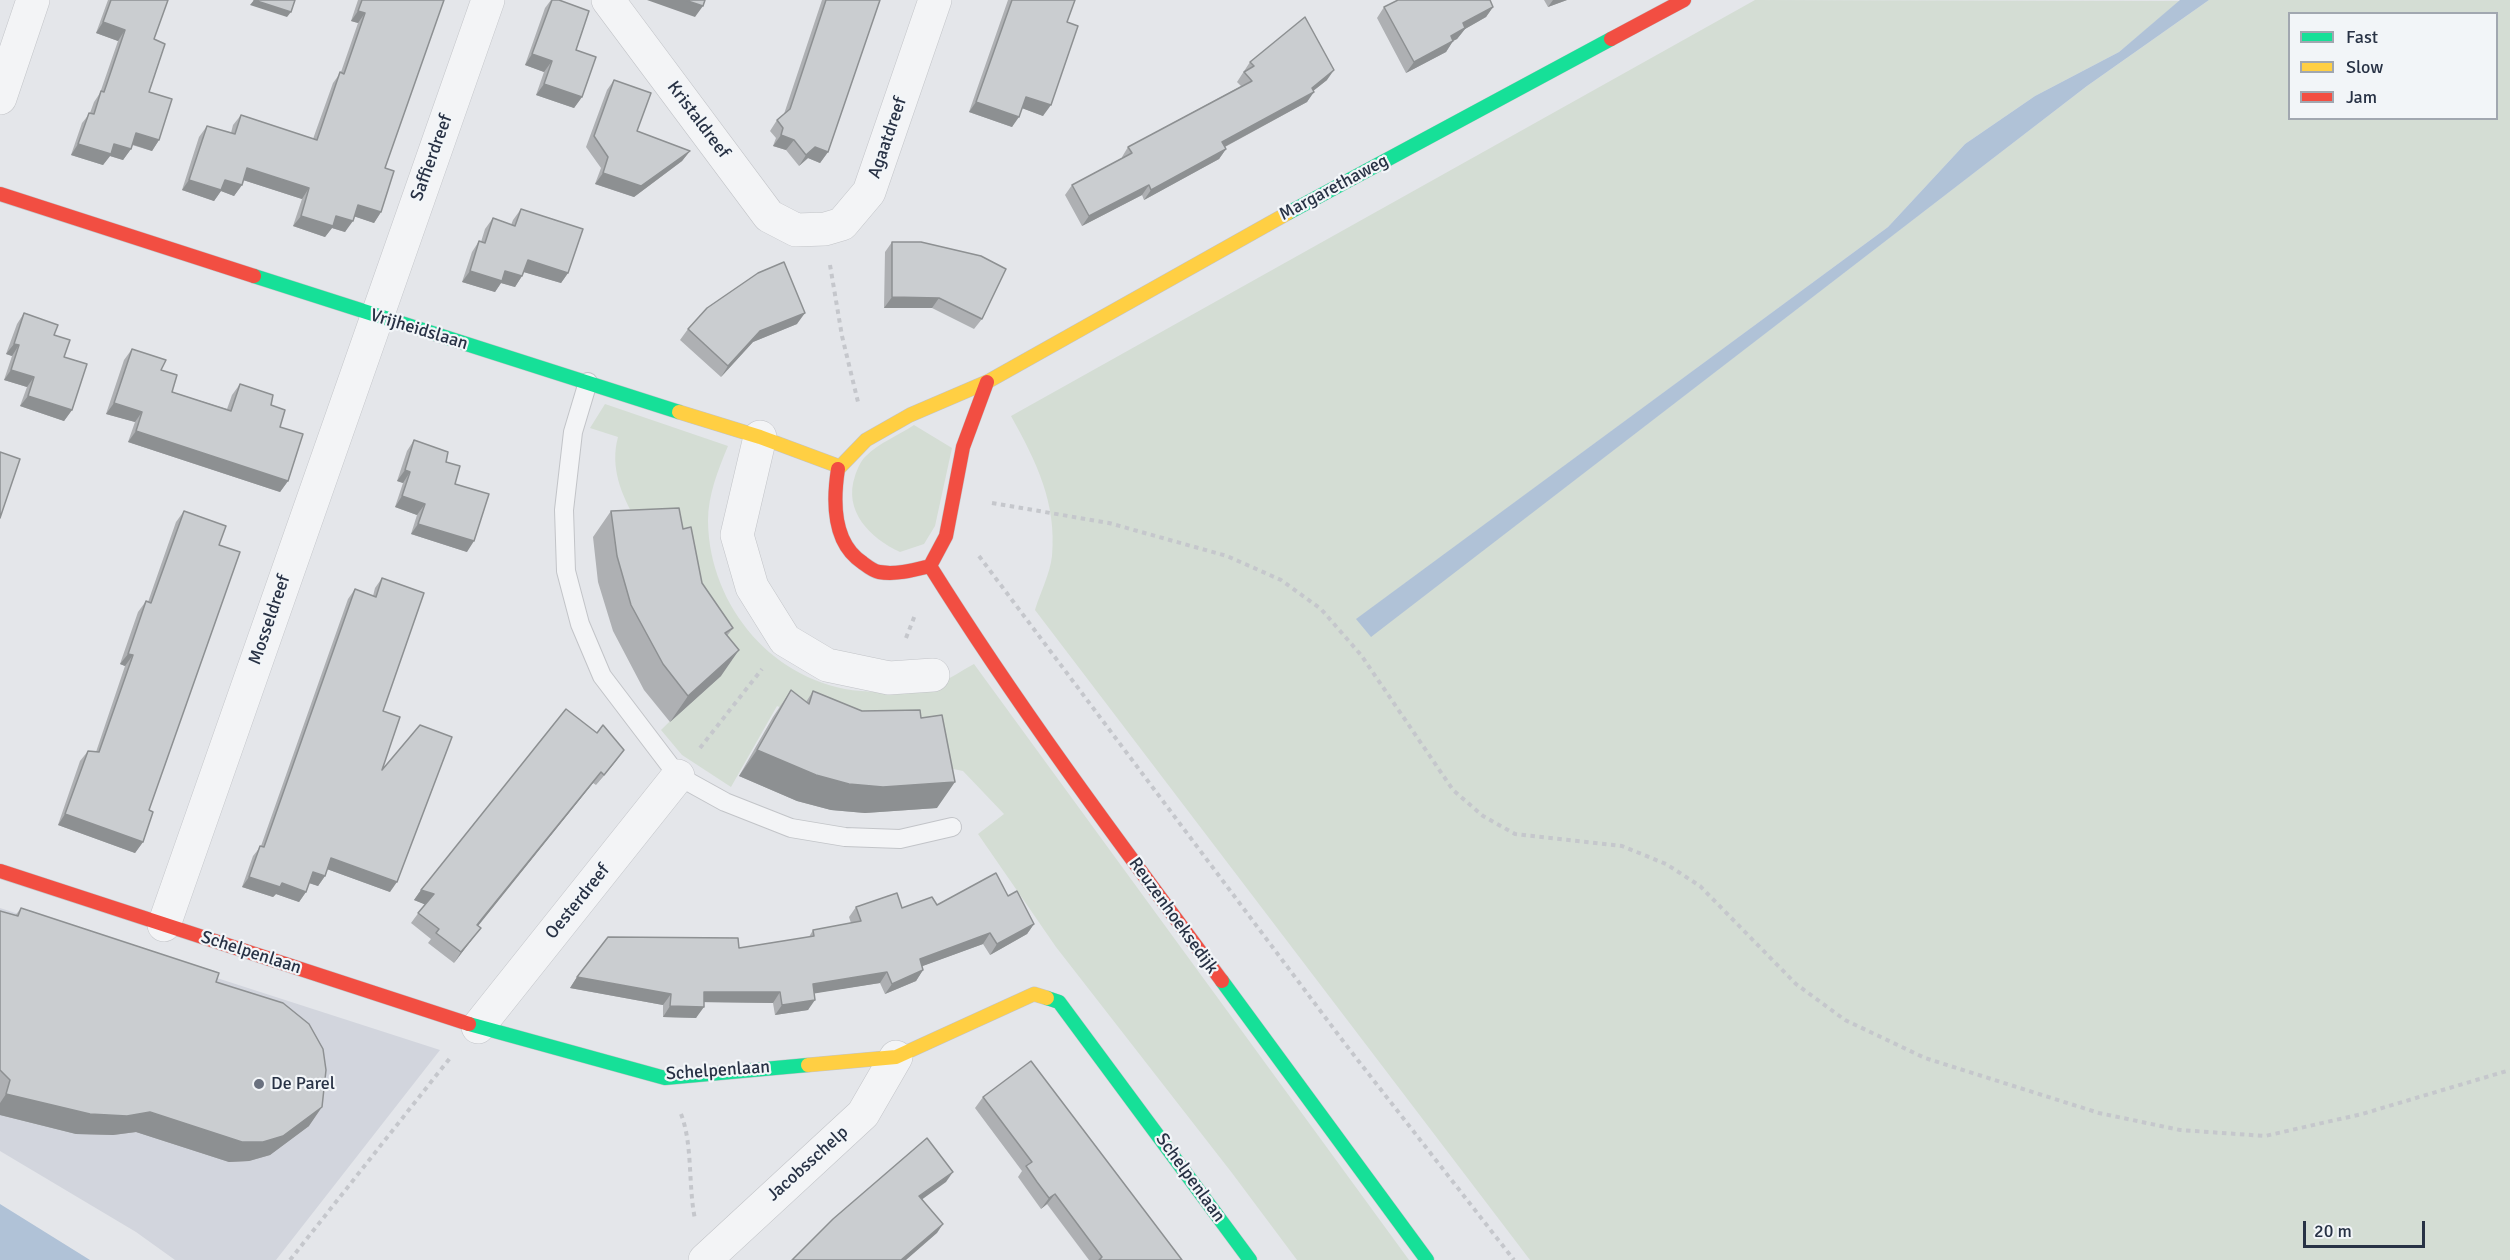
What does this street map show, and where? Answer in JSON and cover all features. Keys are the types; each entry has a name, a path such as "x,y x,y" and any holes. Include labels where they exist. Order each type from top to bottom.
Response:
{"street":[{"path":"0,98 33,0"},
{"name":"Saffierdreef","path":"376,316 488,0"},
{"name":"Kristaldreef","path":"608,0 769,216 796,230"},
{"name":"Agaatdreef","path":"796,230 825,229 842,224 869,192 935,0"},
{"name":"Margarethaweg","path":"838,466 866,440 910,415 987,382 1278,219 1684,0"},
{"name":"Vrijheidslaan","path":"0,194 760,437 838,466"},
{"name":"Mosseldreef","path":"164,925 376,316"},
{"path":"838,466 834,495 836,523 852,556 877,572 904,572 930,566 943,548 954,513 963,449 987,382"},
{"path":"760,437 737,535 752,587 784,640 826,665 889,678 933,675"},
{"name":"Reuzenhoeksedijk","path":"930,566 966,627 1073,780 1426,1260"},
{"name":"Oesterdreef","path":"478,1027 687,764"},
{"name":"Schelpenlaan","path":"0,871 478,1027 665,1078 896,1057 1034,994 1059,1002 1250,1260"},
{"name":"Jacobsschelp","path":"710,1255 862,1114 896,1057"}],"lane":[{"path":"588,382 573,432 564,510 566,571 580,624 602,676 725,802 791,828 845,837 900,839 952,827"}],"path":[{"path":"830,261 849,362"},
{"path":"986,501 1109,524 1227,556 1281,580 1321,609 1360,655 1453,790 1483,816 1515,834 1622,846 1666,864 1700,886 1796,984 1845,1020 1925,1058 2099,1113 2180,1130 2265,1136 2362,1114 2510,1070"},
{"path":"979,556 1346,1045 1514,1260"},
{"path":"687,764 784,640"},
{"path":"290,1260 451,1057 478,1027"},
{"path":"665,1078 683,1117 690,1195 698,1230 710,1255"}],"shaded area":[{"path":"1755,0 2180,1 2119,52 2035,96 1965,144 1888,227 1357,619 1371,636 2087,86 2209,0 2510,0 2510,1260 1530,1260 1035,610 1051,563 1053,537 1048,500 1029,449 1011,416"},
{"path":"605,404 728,446 717,473 710,502 708,521 711,553 720,583 734,611 753,636 775,657 801,674 830,685 870,692 930,687 974,664 1409,1260 1297,1260 1056,947 978,834 1004,814 963,771 934,765 826,727 777,706 731,787 682,755 661,730 733,659 697,601 650,540 626,501 618,480 615,459 618,437 590,428"},
{"path":"914,425 952,448 935,526 924,544 900,552 879,539 862,522 856,512 852,489 855,476 864,458 877,447"},
{"path":"0,908 440,1050 276,1260 175,1260 136,1232 0,1151"}],"water":[{"path":"2180,0 2209,0 2087,86 1371,637 1356,619 1888,227 1965,144 2035,96 2119,52"},
{"path":"0,1204 90,1260 0,1260"}],"building":[{"path":"111,0 168,0 154,39 165,44 149,92 172,99 159,140 136,133 131,149 114,144 111,154 78,144 89,113 94,114 101,91 104,92 125,30 103,22"},
{"path":"254,0 295,0 291,12"},
{"path":"362,0 444,0 385,168 394,171 381,212 358,205 353,221 336,216 333,226 301,216 309,188 247,168 242,185 225,180 221,190 189,180 207,126 235,134 241,115 317,140 340,72 344,74 365,13 358,11"},
{"path":"552,0 559,0 589,11 576,50 596,57 582,97 544,84 552,61 532,54"},
{"path":"685,0 705,0 703,6"},
{"path":"826,0 880,0 828,152 815,147 806,155 794,140 781,135 783,128 777,120 790,109"},
{"path":"1012,0 1075,0 1067,22 1078,26 1051,105 1026,97 1019,117 976,102"},
{"path":"1398,0 1490,0 1493,7 1463,23 1465,28 1451,36 1453,41 1414,62 1384,7"},
{"path":"1305,17 1334,70 1312,88 1314,92 1222,142 1226,149 1151,190 1149,185 1089,216 1072,185 1132,153 1128,147 1252,81 1244,72 1254,66 1250,62"},
{"path":"614,80 651,93 637,131 690,151 641,186 603,173 608,157 594,136"},
{"path":"521,209 583,229 568,273 528,260 522,276 505,271 502,281 470,271 479,241 485,243 493,218 515,226"},
{"path":"892,242 921,242 981,256 1006,269 982,319 939,298 892,297"},
{"path":"784,262 805,313 760,331 728,366 688,329 707,308 758,273"},
{"path":"24,313 58,325 54,335 70,340 64,357 87,364 72,410 28,396 34,377 11,370 19,345 14,344"},
{"path":"132,349 166,360 161,370 177,375 172,392 231,411 240,384 273,395 271,405 285,410 280,427 303,434 288,481 136,431 142,412 114,403"},
{"path":"414,440 448,452 446,462 460,466 455,484 489,494 474,541 418,524 425,504 402,496 410,472 405,470"},
{"path":"0,452 20,459 0,518"},
{"path":"679,508 683,529 691,527 702,583 733,628 725,633 739,650 688,696 663,664 631,605 617,556 611,511"},
{"path":"184,511 226,526 219,545 240,552 149,810 153,812 143,842 65,814 88,751 99,752 133,655 128,654 146,601 151,603"},
{"path":"382,578 424,593 383,711 400,717 382,770 420,725 452,737 397,882 331,858 325,876 313,872 306,892 282,883 280,887 249,877 260,846 264,847 355,589 376,597"},
{"path":"791,690 809,704 813,691 862,711 920,710 921,718 942,715 955,782 883,787 849,784 816,775 757,750"},
{"path":"566,709 597,733 603,725 624,750 604,775 601,772 485,915 477,925 481,928 461,952 436,933 439,929 418,913 434,894 421,890"},
{"path":"996,873 1008,896 1017,891 1034,924 997,944 990,933 920,959 923,970 892,984 887,972 813,984 815,1000 782,1005 780,992 704,992 704,1007 670,1006 671,994 577,977 608,937 738,938 739,948 814,936 813,930 861,921 856,907 897,893 902,908 932,897 937,905"},
{"path":"21,908 219,973 216,982 283,1003 309,1024 323,1049 326,1070 322,1107 283,1136 263,1142 242,1142 150,1112 127,1116 90,1114 6,1094 10,1080 0,1070 0,911 18,916"},
{"path":"1031,1061 1182,1260 1099,1260 1102,1257 1055,1194 1049,1198 1026,1166 1032,1162 983,1097"},
{"path":"927,1138 953,1172 919,1196 943,1224 901,1260 792,1260 833,1219"}],"traffic: fast":[{"path":"1288,213 1611,39"},
{"path":"254,276 679,412"},
{"path":"1222,981 1427,1260"},
{"path":"1047,998 1059,1002 1250,1260"},
{"path":"469,1024 665,1078 808,1065"}],"traffic: slow":[{"path":"838,469 866,440 910,415 987,382 1288,213"},
{"path":"679,412 760,437 838,466"},
{"path":"808,1065 896,1057 1034,994 1047,998"}],"traffic: jam":[{"path":"1611,39 1684,0"},
{"path":"0,194 254,276"},
{"path":"838,469 835,494 837,521 845,544 853,555 875,571 885,573 930,566 946,536 963,447 987,382"},
{"path":"930,566 1035,725 1222,981"},
{"path":"0,871 469,1024"}],"place":[{"name":"De Parel","path":"259,1084"}]}
